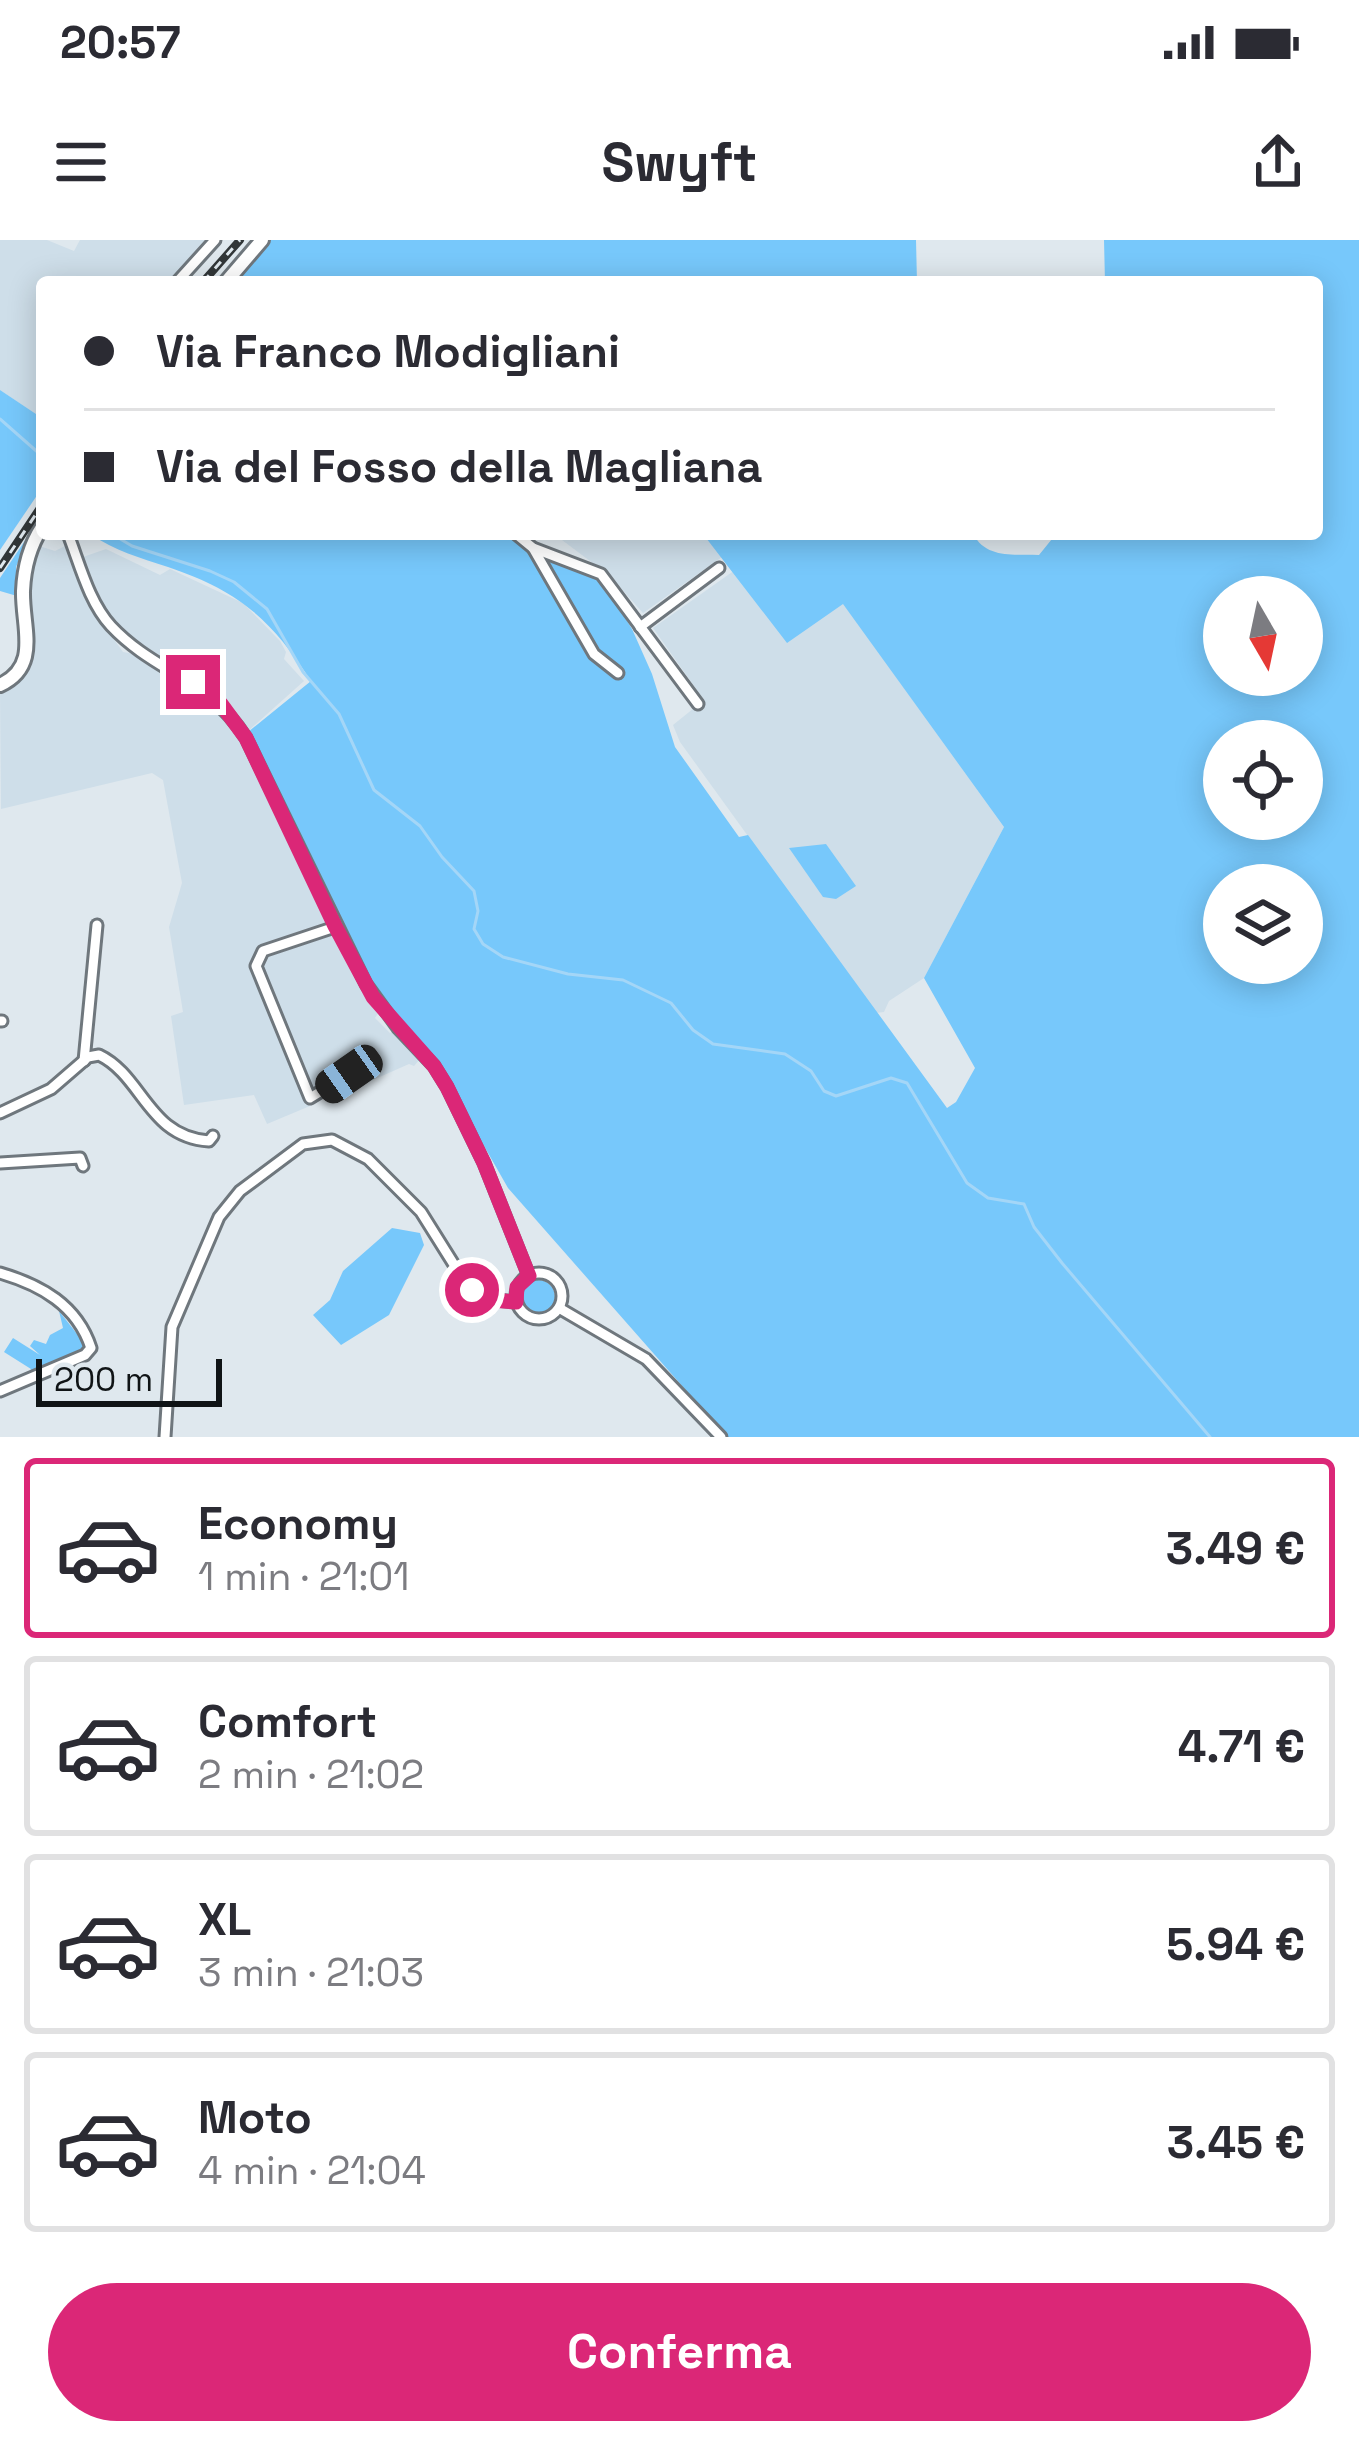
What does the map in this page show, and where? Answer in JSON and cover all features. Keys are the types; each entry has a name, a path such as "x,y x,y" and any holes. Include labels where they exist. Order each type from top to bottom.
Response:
{"main road":[{"path":"231,276 262,240"},
{"path":"0,685 16,675 26,659 25,567 36,540"}],"street":[{"path":"182,276 215,240"},
{"path":"70,540 95,604 111,626 135,647 208,693 235,721 373,997 447,1087 484,1163 529,1276"},
{"path":"523,540 601,574 698,704"},
{"path":"533,548 594,654 618,674"},
{"path":"640,628 719,568"},
{"path":"84,1061 97,925"},
{"path":"335,926 262,951 256,966 310,1098 349,1074"},
{"path":"0,1113 51,1089 96,1054 108,1059 164,1124 205,1142 214,1136"},
{"path":"165,1437 172,1327 219,1217 240,1191 303,1144 332,1140 368,1160 421,1213 468,1287 488,1299 516,1302 531,1318 546,1318 559,1308 561,1293 555,1281 543,1274 529,1276 517,1287 516,1302"},
{"path":"0,1163 80,1158 82,1166"},
{"path":"0,1273 36,1286 63,1303 91,1348 85,1355 0,1391"},
{"path":"559,1308 658,1368 722,1437"}],"shaded area":[{"path":"0,240 47,240 74,251 80,240 209,240 176,276 36,276 36,414 0,390"},
{"path":"268,240 916,240 917,276 240,276"},
{"path":"1104,240 1359,240 1359,1437 727,1437 508,1188 443,1074 365,978 248,732 311,681 296,659 267,624 234,597 101,540 523,540 593,574 632,629 675,747 739,837 748,835 947,1108 956,1102 975,1068 924,978 1004,827 843,604 787,643 708,540 978,540 986,548 1010,555 1039,555 1051,540 1323,540 1323,276 1105,276"},
{"path":"0,390 36,414 36,497 0,550"},
{"path":"30,533 16,567 17,596 0,591 0,578"},
{"path":"562,540 708,540 722,557 643,613 610,576"},
{"path":"67,545 93,610 123,652 140,655 205,699 241,737 361,989 379,1012 375,1018 390,1033 395,1030 421,1058 414,1066 409,1064 357,1087 347,1082 310,1106 267,1124 254,1095 184,1105 171,1016 183,1012 169,927 182,883 163,780 152,773 1,809 0,691 18,682 34,652 27,577 39,546 55,551"},
{"path":"106,549 160,575 170,569 243,603 280,641 284,659 304,681 248,731 215,691 132,638 107,615 83,557"},
{"path":"735,570 786,639 843,603 1004,827 924,978 889,1001 884,1012 876,1013 680,742 673,725 704,700 653,628"},
{"path":"826,844 856,886 836,899 823,897 789,848"},
{"path":"392,1228 420,1233 424,1245 389,1315 341,1345 313,1315 330,1300 343,1271"},
{"path":"538,1280 550,1285 555,1297 550,1309 538,1314 526,1309 521,1297 526,1285"},
{"path":"59,1311 85,1350 29,1373 31,1369 4,1352 13,1338 40,1355 30,1346 34,1340 46,1344 50,1335 63,1328"}],"waterway":[{"path":"0,419 36,451"},
{"path":"122,540 234,582 267,609 303,672 339,714 374,790 420,826 474,891 478,911 474,929 483,944 503,957 568,974 623,980 671,1003 693,1030 713,1044 785,1054 811,1071 824,1091 836,1096 891,1078 907,1083 967,1183 988,1198 1024,1204 1034,1227 1062,1263 1210,1437"}],"railway":[{"path":"208,276 240,240"},
{"path":"0,568 36,514"}],"route":[{"path":"193,682 221,704 246,738 373,997 434,1066 476,1144 529,1276 517,1287 516,1302 483,1298 472,1290"}]}
